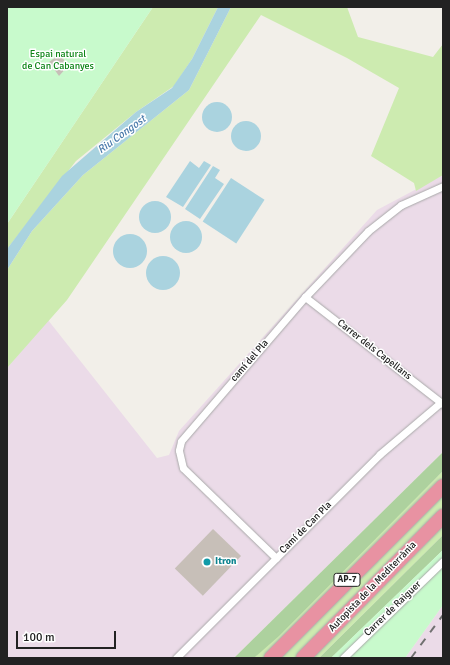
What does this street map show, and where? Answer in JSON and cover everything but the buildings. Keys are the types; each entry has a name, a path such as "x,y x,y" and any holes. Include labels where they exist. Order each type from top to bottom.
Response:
{"highway":[{"name":"AP-7","path":"271,658 443,486"},
{"name":"Autopista de la Mediterrània","path":"303,658 443,516"}],"street":[{"name":"camí del Pla","path":"276,558 183,468 178,450 181,441 305,297 390,212 443,186"},
{"name":"Carrer dels Capellans","path":"305,297 442,403"},
{"name":"Camí de Can Pla","path":"176,658 380,454 442,403"},
{"name":"Carrer de Raiguer","path":"343,658 443,561"}],"shaded area":[{"path":"443,175 443,452 234,658 7,658 7,368 48,320 157,458 169,455 179,431 377,210"},
{"path":"443,605 443,658 405,658"}],"green space":[{"name":"Espai natural de Can Cabanyes","path":"7,7 153,7 7,224"},
{"path":"153,7 218,7 192,59 174,86 136,112 76,161 7,249 7,224"},
{"path":"231,7 347,7 358,37 433,57 443,44 443,175 416,191 414,183 371,156 399,88 347,58 261,15 67,300 7,368 7,270 32,231 83,175 189,90"},
{"path":"443,452 443,471 279,636 254,658 234,658"},
{"path":"443,471 443,535 319,658 254,658"},
{"path":"443,535 443,550 331,658 319,658"},
{"path":"443,550 443,605 405,658 331,658"}],"water":[{"name":"Riu Congost","path":"218,7 231,7 189,90 83,175 32,231 7,270 7,249 62,176 136,112 172,88 192,59"},
{"path":"217,102 228,106 232,117 228,128 217,132 206,128 202,117 206,106"},
{"path":"246,121 257,125 261,136 257,147 246,151 235,147 231,136 235,125"},
{"path":"190,161 199,168 204,161 211,165 183,207 166,197"},
{"path":"213,166 220,170 215,178 224,184 200,219 185,209"},
{"path":"231,178 265,200 236,243 203,222"},
{"path":"155,201 161,202 168,208 171,217 170,223 164,230 155,233 149,232 142,226 139,217 140,211 146,204"},
{"path":"186,221 192,222 199,228 202,237 201,243 195,250 186,253 180,252 173,246 170,237 171,231 177,224"},
{"path":"133,234 142,239 146,244 146,258 142,263 137,267 127,268 123,267 114,258 113,248 114,244 123,235"},
{"path":"160,256 166,256 175,261 179,267 179,279 175,285 166,290 160,290 151,285 146,276 146,270 151,261"}],"railway":[{"path":"411,658 443,615"}],"place":[{"name":"Itron","path":"207,562"}]}
